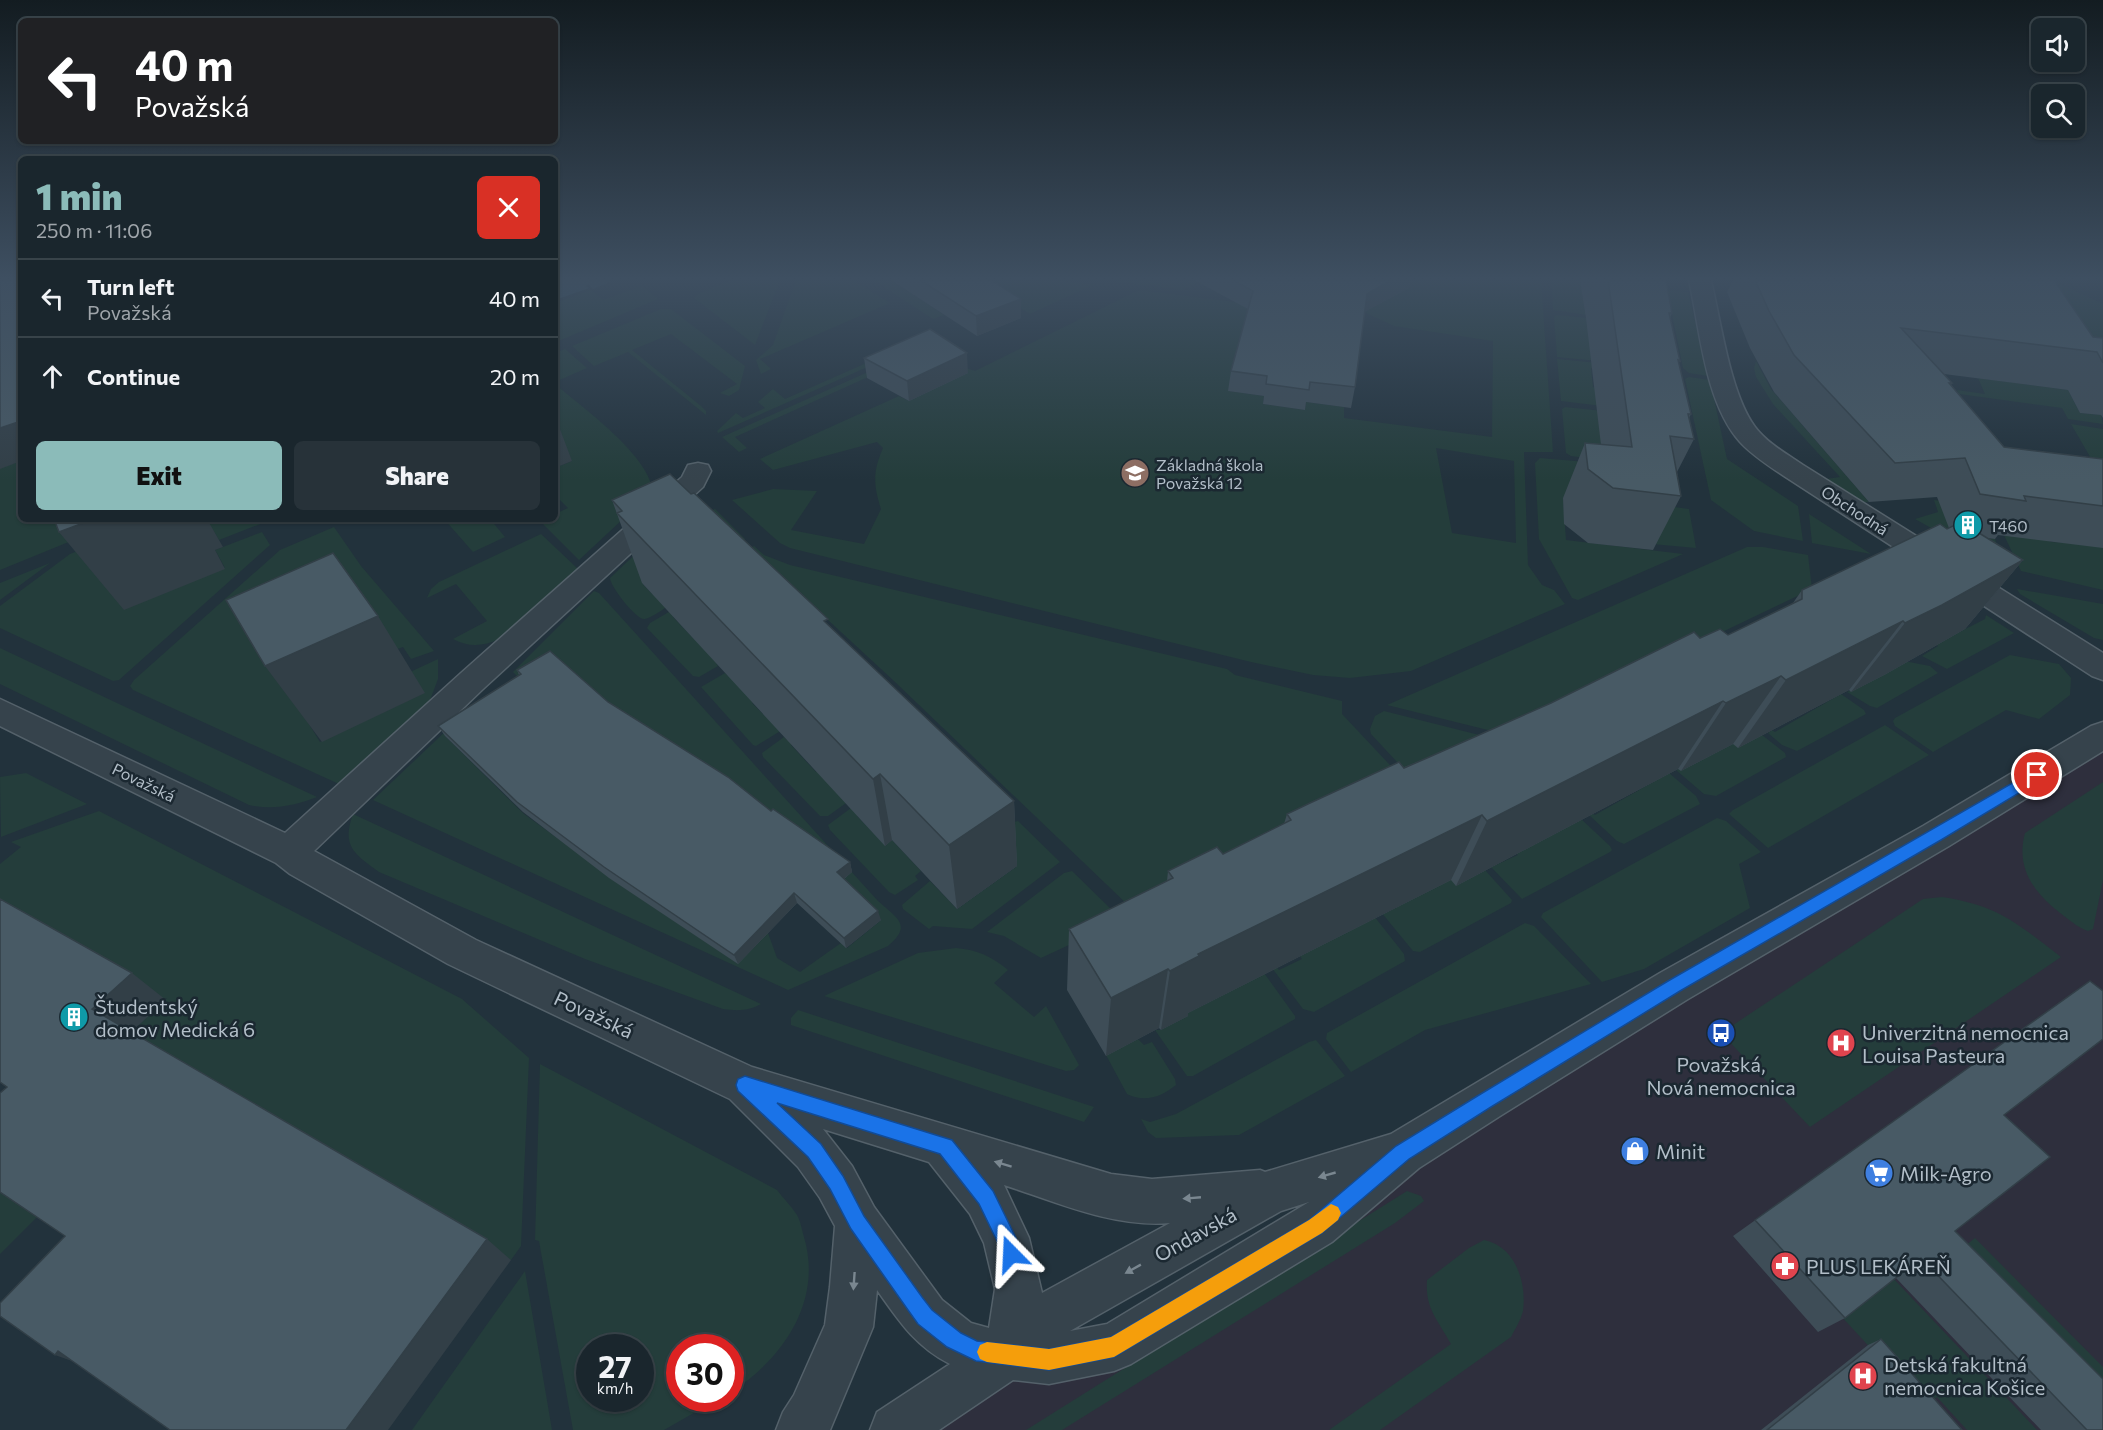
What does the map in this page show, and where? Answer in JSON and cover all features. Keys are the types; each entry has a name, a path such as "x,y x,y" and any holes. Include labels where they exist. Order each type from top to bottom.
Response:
{"street":[{"name":"Obchodná","path":"1716,347 1731,410 1744,432 1771,455 1883,529 2103,668"},
{"path":"289,852 472,681 693,482 698,471"},
{"name":"Považská","path":"0,711 289,852 303,863 462,952 745,1085 814,1151 836,1182 858,1223 925,1317 954,1340 976,1351 1008,1354"},
{"name":"Ondavská","path":"1008,1354 1049,1359 1114,1347 1316,1226 1403,1152 1674,986 1936,836 2103,735"},
{"path":"745,1085 1091,1190 1152,1202 1272,1191"},
{"path":"945,1147 986,1198 1006,1238 1019,1289 1008,1354"},
{"name":"Ondavská","path":"895,1430 1008,1354 1040,1321 1272,1191 1403,1152"},
{"path":"801,1430 812,1413 849,1327 858,1223"}],"shaded area":[{"name":"Univerzitná nemocnica Louisa Pasteura","path":"2103,735 2103,1430 895,1430 1049,1359"}],"green space":[{"path":"573,347 640,347 632,350 701,406 706,411 706,415 628,352 594,366"},
{"path":"688,347 720,347 745,366 739,390 729,396 720,393 737,384"},
{"path":"771,347 788,347 760,359 771,369 761,374 756,360"},
{"path":"903,347 914,347 718,433 717,431 736,413 743,418 765,408 758,402 773,389 785,399"},
{"path":"925,347 935,347 735,437 747,448 739,452 722,437"},
{"name":"Základná škola Považská 12","path":"1024,347 1257,347 1229,391 1264,396 1263,404 1305,410 1306,402 1344,407 1344,418 1492,437 1493,347 1546,347 1553,452 1524,452 1528,565 1542,585 1554,590 1565,604 1411,671 1350,678 1313,675 1251,662 790,548 780,543 732,500 773,489 817,491 791,530 864,544 881,509 875,478 883,448 877,442 773,470 760,459 899,396 909,401 966,368 975,371","holes":["1436,448 1514,461 1516,543 1452,533"]},
{"path":"1556,347 1596,347 1598,361 1557,357"},
{"path":"1679,347 1701,347 1708,376 1689,373 1683,368"},
{"path":"2076,347 2103,347 2103,350"},
{"path":"565,349 587,368 558,381 558,352"},
{"path":"1557,359 1598,363 1599,369 1591,368 1593,387 1600,388 1602,406 1561,401"},
{"path":"1756,361 1771,389 1869,502 1857,502 1826,479 1840,477 1773,404 1756,377 1754,368"},
{"path":"1689,377 1710,380 1727,459 1798,506 1803,541 1754,531 1711,500 1685,379"},
{"path":"1978,378 2068,390 2080,413 2101,415 2103,424 2068,419 2062,408 1959,394 1957,390 1985,394"},
{"path":"558,386 627,447 648,477 653,491 579,560 541,522 558,522 558,513 568,508 558,498 558,467 572,461 558,450"},
{"path":"1565,407 1603,411 1609,461 1571,456 1566,453 1562,409"},
{"path":"2071,424 2103,429 2103,479"},
{"path":"1540,458 1610,464 1563,498 1566,540 1683,554 1578,600 1572,598 1539,539 1535,463"},
{"path":"18,462 18,522 118,522 0,570 0,468"},
{"path":"1976,476 2051,542 2103,544 2103,590 2021,571"},
{"path":"1934,500 1981,506 1951,532 1995,539 2006,570 1915,519 1938,512"},
{"path":"1646,503 1689,509 1696,548 1652,544"},
{"path":"715,509 745,539 740,547 642,583 652,594 657,591 670,605 645,619 636,615 619,595 610,578 663,528"},
{"path":"1809,514 1871,554 1812,543"},
{"path":"149,522 160,522 225,568 215,550 262,532 270,545 119,680 113,681 0,628 0,606 70,554"},
{"path":"201,522 265,522 219,540 213,530"},
{"path":"447,522 492,522 505,537 473,552"},
{"path":"334,527 361,566 434,651 411,659 403,647 395,650 307,721 320,742 424,693 410,672 438,659 438,679 429,703 339,784 133,690 130,686 134,680 280,550"},
{"path":"541,534 578,569 500,639 476,645 465,644 453,639 487,621 456,584 427,598 431,589 439,582"},
{"path":"754,546 764,555 790,565 1227,669 1235,675 1342,701 1342,714 1404,780 1129,906 894,681 750,548"},
{"path":"1747,547 1763,547 1808,555 1812,589 1508,735 1387,705"},
{"path":"50,563 0,600 0,583"},
{"path":"2017,589 2103,604 2103,640 2094,638 2020,594"},
{"path":"594,591 599,593 878,901 896,917 900,922 900,933 888,946 788,990 373,800 469,709 445,736 524,814 624,886 768,933 777,958 800,972 841,943 847,948 880,921 522,681 513,672"},
{"path":"674,609 673,617 694,639 700,636 722,660 716,663 718,666 699,677 693,676 647,628 650,623"},
{"path":"1986,615 2014,633 1947,669 1922,656 1938,646 1936,644 1985,619"},
{"path":"0,648 317,797 283,806 249,805 0,684"},
{"path":"2010,655 2059,664 2071,678 2070,695 2039,719 2006,710 1933,752 1895,726 1893,721 1895,718"},
{"path":"1904,661 1930,666 1938,673 1877,708 1847,692 1866,684"},
{"path":"725,673 728,676 734,673 760,698 752,703 765,716 773,712 787,727 756,746 753,745 701,687"},
{"path":"1841,694 1864,710 1866,714 1797,751 1782,745 1768,733 1772,730 1775,732"},
{"path":"1384,711 1499,740 1410,776 1371,734 1370,729 1375,716"},
{"path":"1885,725 1929,755 1768,848 1729,814 1733,810"},
{"path":"795,735 791,745 816,772 824,767 853,798 828,816 820,816 763,757 762,753 784,737 787,740"},
{"path":"1762,735 1785,753 1786,757 1716,796 1704,794 1676,770 1730,742"},
{"path":"26,773 87,804 1,837 0,777"},
{"path":"1669,773 1696,796 1700,804 1624,844 1617,841 1589,815 1592,813 1595,815"},
{"path":"2103,782 2103,880 2093,929 2088,931 2054,908 2037,890 2026,870 2023,846 2025,833"},
{"path":"862,807 857,816 885,845 892,840 921,871 915,876 918,880 895,895 889,892 830,830 828,825 851,808 854,812"},
{"path":"99,811 462,999 529,1058 521,1246 511,1260 128,1035 167,998 164,999 0,906 0,864 21,847 11,842"},
{"path":"353,814 761,1004 743,1010 723,1009 585,959 379,872 352,849 349,834"},
{"path":"1717,818 1726,821 1761,852 1739,864 1750,908 1644,969 1602,982 1541,917 1543,913"},
{"path":"1581,819 1610,846 1612,850 1610,852 1522,899 1491,867 1518,855 1516,853"},
{"path":"1018,821 1060,862 972,929 933,926 929,929 903,909 902,905 930,881 957,909 1016,867 1014,822"},
{"path":"1485,870 1512,900 1511,903 1420,952 1413,951 1381,912 1386,910 1388,912 1449,878"},
{"path":"1072,871 1114,912 1112,925 1041,958 1004,936 987,932 1064,873"},
{"path":"1942,897 1979,905 1993,911 2019,925 2061,957 1810,1127 1721,1033 1923,899"},
{"path":"1374,916 1404,954 1405,961 1314,1012 1303,1009 1272,968 1276,966 1279,970 1302,959 1299,955"},
{"path":"1525,923 1534,926 1591,984 1425,1030 1351,1072 1326,1039 1327,1033"},
{"path":"956,948 984,954 1008,970 994,983 1034,1017 1046,1006 1079,1065 1074,1070 1066,1071 824,996 918,953"},
{"path":"1264,973 1295,1019 1193,1076 1187,1076 1155,1030 1161,1030 1187,1016 1186,1014"},
{"path":"798,1010 1094,1107 1084,1122 791,1025 791,1018"},
{"path":"1138,1039 1144,1045 1152,1042 1175,1079 1176,1085 1165,1093 1146,1098 1127,1094 1106,1055"},
{"path":"1316,1040 1345,1076 1239,1135 1156,1138 1148,1132 1141,1119 1150,1122 1176,1114"},
{"path":"540,1064 777,1190 800,1221 808,1261 808,1284 803,1305 782,1345 767,1363 744,1382 744,1334 666,1334 666,1412 696,1412 664,1430 573,1430 539,1241 535,1240"},
{"path":"0,1184 42,1212 0,1254"},
{"path":"1407,1191 1421,1196 1424,1201 1395,1223 1062,1430 1026,1430"},
{"path":"1975,1238 2103,1367 2103,1425 1944,1263"},
{"path":"1484,1240 1495,1244 1511,1257 1521,1277 1523,1311 1511,1337 1380,1430 1329,1430 1451,1344 1430,1307 1427,1280 1469,1248"},
{"path":"525,1271 552,1430 412,1430"},
{"path":"1890,1275 2037,1430 1967,1430 1937,1397 1925,1407 1840,1315"}],"building":[{"path":"0,347 18,347 18,422 0,428"},
{"path":"890,347 957,347 967,353 907,381 864,358"},
{"path":"1238,347 1360,347 1355,387 1310,382 1309,390 1266,384 1267,376 1231,371"},
{"path":"1618,347 1677,347 1694,439 1670,436 1681,496 1613,488 1588,469 1585,443 1632,447"},
{"path":"1789,347 1918,347 1952,383 1949,383 2004,447 2103,459 2103,506 2024,496 2026,501 1980,494 1965,458 1895,463 1794,355"},
{"path":"2054,347 2103,347 2103,363 2097,352"},
{"path":"670,474 691,494 694,493 828,619 824,621 1014,801 949,845 880,774 873,779 617,513 622,511 612,500"},
{"path":"55,522 86,522 59,532"},
{"path":"1961,522 2023,560 1905,623 1903,621 1786,680 1781,676 1726,703 1723,701 1487,821 1482,815 1198,954 1199,956 1170,971 1168,969 1111,998 1069,929 1173,878 1168,871 1217,847 1223,854 1291,820 1287,814 1399,762 1404,768 1427,758 1551,703 1694,632 1700,638 1720,629 1728,635 1802,599 1802,590 1940,524 1947,529"},
{"path":"333,553 378,616 265,666 226,600"},
{"path":"550,651 608,702 728,777 771,811 773,809 850,862 837,872 878,911 844,938 794,893 734,955 604,867 517,802 438,726 521,674 517,670"},
{"path":"0,899 132,973 92,1009 487,1239 346,1430 170,1430 58,1351 55,1355 0,1316 0,1303 65,1236 0,1192 0,1093 7,1087 0,1082"},
{"path":"2090,981 2103,991 2103,1039 2004,1115 2050,1157 1955,1231 2103,1379 2103,1430 2087,1430 1921,1258 1845,1318 1755,1220"},
{"name":"Detská fakultná nemocnica Košice","path":"1881,1339 1962,1430 1767,1430"}],"slow traffic":[{"path":"987,1352 1049,1359 1114,1347 1316,1226 1331,1213"}],"place":[{"name":"Základná škola Považská 12","path":"1135,473"},
{"name":"T460","path":"1968,525"},
{"name":"Študentský domov Medická 6","path":"74,1017"},
{"name":"Považská, Nová nemocnica","path":"1721,1033"},
{"name":"Univerzitná nemocnica Louisa Pasteura","path":"1841,1043"},
{"name":"Minit","path":"1635,1151"},
{"name":"Milk-Agro","path":"1879,1173"},
{"name":"PLUS LEKÁREŇ","path":"1785,1266"},
{"name":"Detská fakultná nemocnica Košice","path":"1863,1376"}],"route":[{"path":"1011,1254 1006,1238 986,1198 945,1147 745,1085 814,1151 836,1182 858,1223 915,1304 925,1317 954,1340 976,1351 1049,1359 1114,1347 1316,1226 1403,1152 1485,1101 1674,986 1936,836 2037,775"}]}
